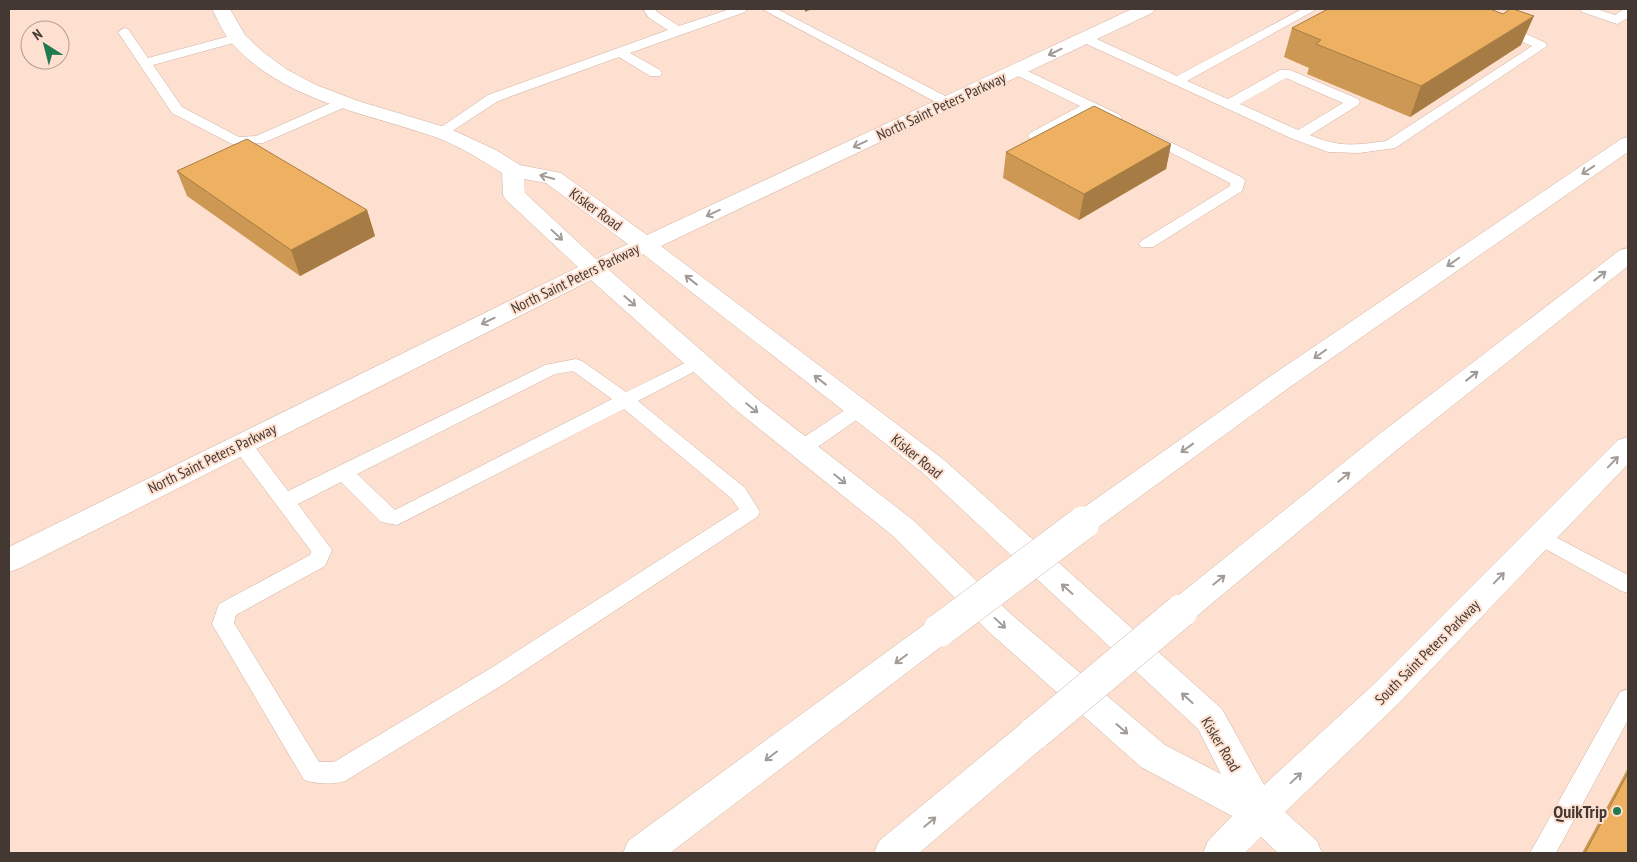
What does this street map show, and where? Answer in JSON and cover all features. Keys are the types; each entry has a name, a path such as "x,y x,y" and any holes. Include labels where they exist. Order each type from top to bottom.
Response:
{"main road":[{"name":"Kisker Road","path":"221,9 237,38 278,73 309,89 441,132 488,154 513,170 553,178 644,244 933,466 1210,719 1260,812"},
{"name":"North Saint Peters Parkway","path":"9,560 644,244 1146,9"},
{"path":"641,853 1083,523 1288,376 1628,143"},
{"name":"Kisker Road","path":"513,170 514,195 593,269 746,404 903,528 1001,624 1154,756 1260,812 1304,853"},
{"path":"892,853 1181,611 1388,442 1628,254"},
{"name":"South Saint Peters Parkway","path":"1221,853 1260,812 1386,694 1628,446"}],"lane":[{"path":"649,9 653,15 678,31"},
{"path":"441,132 494,98 741,9"},
{"path":"768,9 948,103"},
{"path":"1177,81 1311,9"},
{"path":"1586,9 1617,20 1628,12"},
{"path":"1084,38 1298,136 1328,148 1359,149 1390,145 1541,46 1513,32 1487,23"},
{"path":"124,32 177,110 237,141 258,140 345,102"},
{"path":"146,63 237,38"},
{"path":"620,52 655,73"},
{"path":"1017,70 1130,125 1238,181 1237,188 1147,244"},
{"path":"1228,104 1285,73 1353,102 1298,136"},
{"path":"1035,136 1091,106"},
{"path":"344,473 388,517 397,518 699,362"},
{"path":"241,443 322,550 318,560 227,610 223,624 312,772 337,773 498,675 750,512 738,494 625,400 576,365 551,369 286,502"},
{"path":"802,448 858,410"},
{"path":"1540,537 1628,585"},
{"path":"1542,853 1628,699"}],"building":[{"path":"1328,9 1490,9 1503,14 1513,9 1534,16 1421,86 1316,44 1321,40 1292,28"},
{"path":"1094,106 1171,144 1084,194 1006,152"},
{"path":"247,139 367,210 291,250 177,171"},
{"name":"QuikTrip","path":"1628,773 1628,853 1585,853"}],"place":[{"name":"QuikTrip","path":"1617,811"}]}
